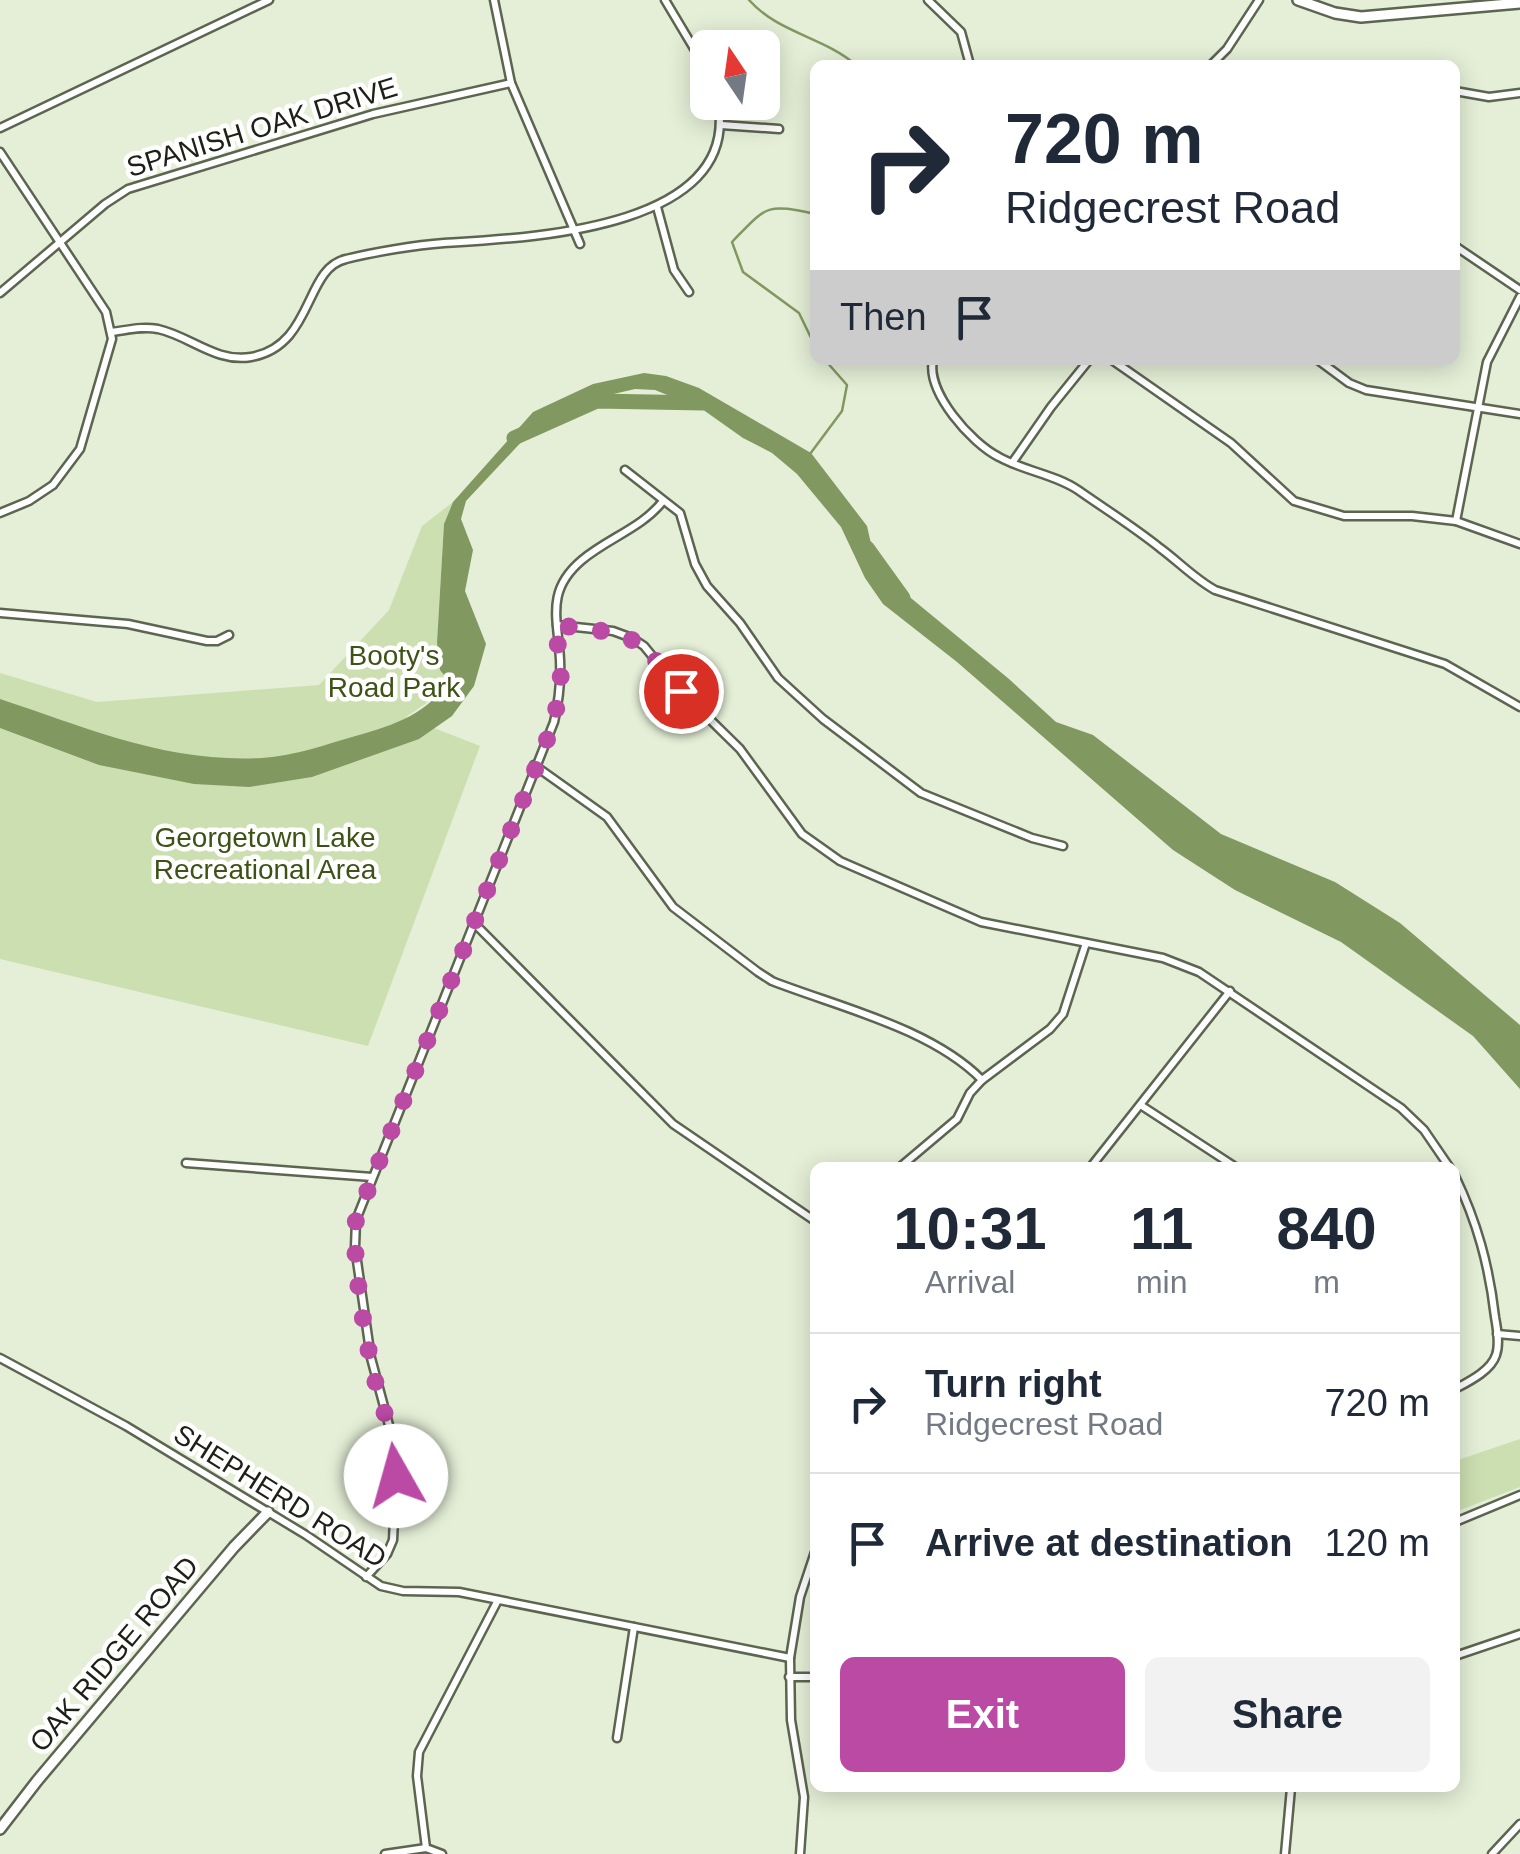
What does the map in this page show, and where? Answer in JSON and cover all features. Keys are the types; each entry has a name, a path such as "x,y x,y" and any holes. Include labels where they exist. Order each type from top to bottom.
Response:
{"street":[{"path":"0,128 269,0"},
{"path":"494,0 511,83 580,244"},
{"path":"665,0 690,42"},
{"path":"928,0 960,32 968,60"},
{"path":"1216,60 1259,0"},
{"path":"1298,0 1330,12 1361,17 1520,2"},
{"path":"940,10 949,1"},
{"name":"SPANISH OAK DRIVE","path":"0,293 110,200 142,184 373,114 511,83"},
{"path":"1460,92 1489,97 1520,94"},
{"path":"112,332 161,330 222,356 256,356 278,347 290,336 327,270 341,260 428,245 486,242 575,228 657,207 697,180 713,154 720,120"},
{"path":"721,124 779,129"},
{"path":"0,152 106,312 112,332 111,348 82,443 72,462 42,494 0,513"},
{"path":"657,207 674,270 689,292"},
{"path":"1456,521 1487,362 1520,294 1460,250"},
{"path":"934,365 933,386 940,398 986,449 1012,463 1066,482 1216,590 1445,664 1520,707"},
{"path":"1012,463 1084,365"},
{"path":"1119,365 1231,444 1294,501 1344,516 1412,516 1456,521 1520,544"},
{"path":"1325,365 1366,390 1520,414"},
{"path":"625,470 680,514 699,575 740,623 778,678 823,719 920,793 1032,838 1063,846"},
{"path":"366,1577 387,1554 393,1540 397,1469 395,1442 374,1378 355,1247 356,1220 558,705 561,680 556,596 579,562 641,523 663,501"},
{"path":"0,613 128,624 207,641 229,635"},
{"path":"556,625 614,632 644,646 681,691 740,749 802,834 826,853 981,922 1184,965 1230,991 1401,1108 1424,1130 1446,1162"},
{"path":"534,765 606,818 689,922 760,974 905,1031 968,1066 982,1080"},
{"path":"473,922 673,1124 810,1218"},
{"path":"906,1162 944,1132 982,1080 1050,1029 1063,1014 1086,943"},
{"path":"1095,1162 1230,991"},
{"path":"1142,1106 1228,1162"},
{"path":"186,1162 372,1178"},
{"path":"1460,1188 1484,1246 1497,1334 1496,1355 1490,1366 1460,1386"},
{"path":"1497,1334 1520,1336"},
{"name":"SHEPHERD ROAD","path":"0,1358 126,1426 392,1590 444,1591 498,1600 790,1658"},
{"path":"1460,1520 1520,1496"},
{"name":"OAK RIDGE ROAD","path":"0,1830 80,1729 268,1512"},
{"path":"800,1854 804,1797 789,1676 800,1598 810,1567"},
{"path":"426,1848 417,1776 419,1752 498,1600"},
{"path":"617,1738 634,1627"},
{"path":"1460,1654 1520,1634"},
{"path":"789,1676 810,1677"},
{"path":"1285,1854 1291,1792"},
{"path":"1492,1854 1520,1824"},
{"path":"385,1854 426,1848 442,1854"}],"green space":[{"name":"Georgetown Lake Recreational Area","path":"453,502 444,524 437,642 448,679 442,692 406,717 480,746 368,1046 0,959 0,673 97,702 319,685 389,610 422,526"},
{"path":"1520,1439 1520,1487 1460,1510 1460,1459"}],"shaded area":[{"path":"644,373 699,388 811,453 867,526 883,575 1056,722 1093,735 1221,834 1335,882 1400,923 1520,1025 1520,1089 1473,1036 1341,942 1235,890 1173,850 957,662 883,604 865,578 841,527 797,474 772,453 702,409 655,390 635,389 605,396 540,422 466,501 461,519 473,550 465,591 486,644 474,686 452,716 419,739 312,777 249,787 194,784 99,765 0,728 0,699 160,749 227,758 262,758 311,749 410,716 432,701 448,680 440,670 437,642 444,524 453,502 533,412 593,384"}],"waterway":[{"path":"749,0 773,20 849,60"},
{"path":"810,213 768,210 732,242 743,272 799,313 810,336"},
{"path":"810,454 842,411 847,385 829,365"},
{"path":"514,438 597,401 703,403"},
{"path":"867,548 903,598"}],"route":[{"path":"396,1476 395,1442 374,1378 355,1247 356,1220 554,722 561,680 556,625 602,629 632,638 644,646 681,691"}],"park label":[{"name":"Booty's Road Park","path":"394,671"}]}
